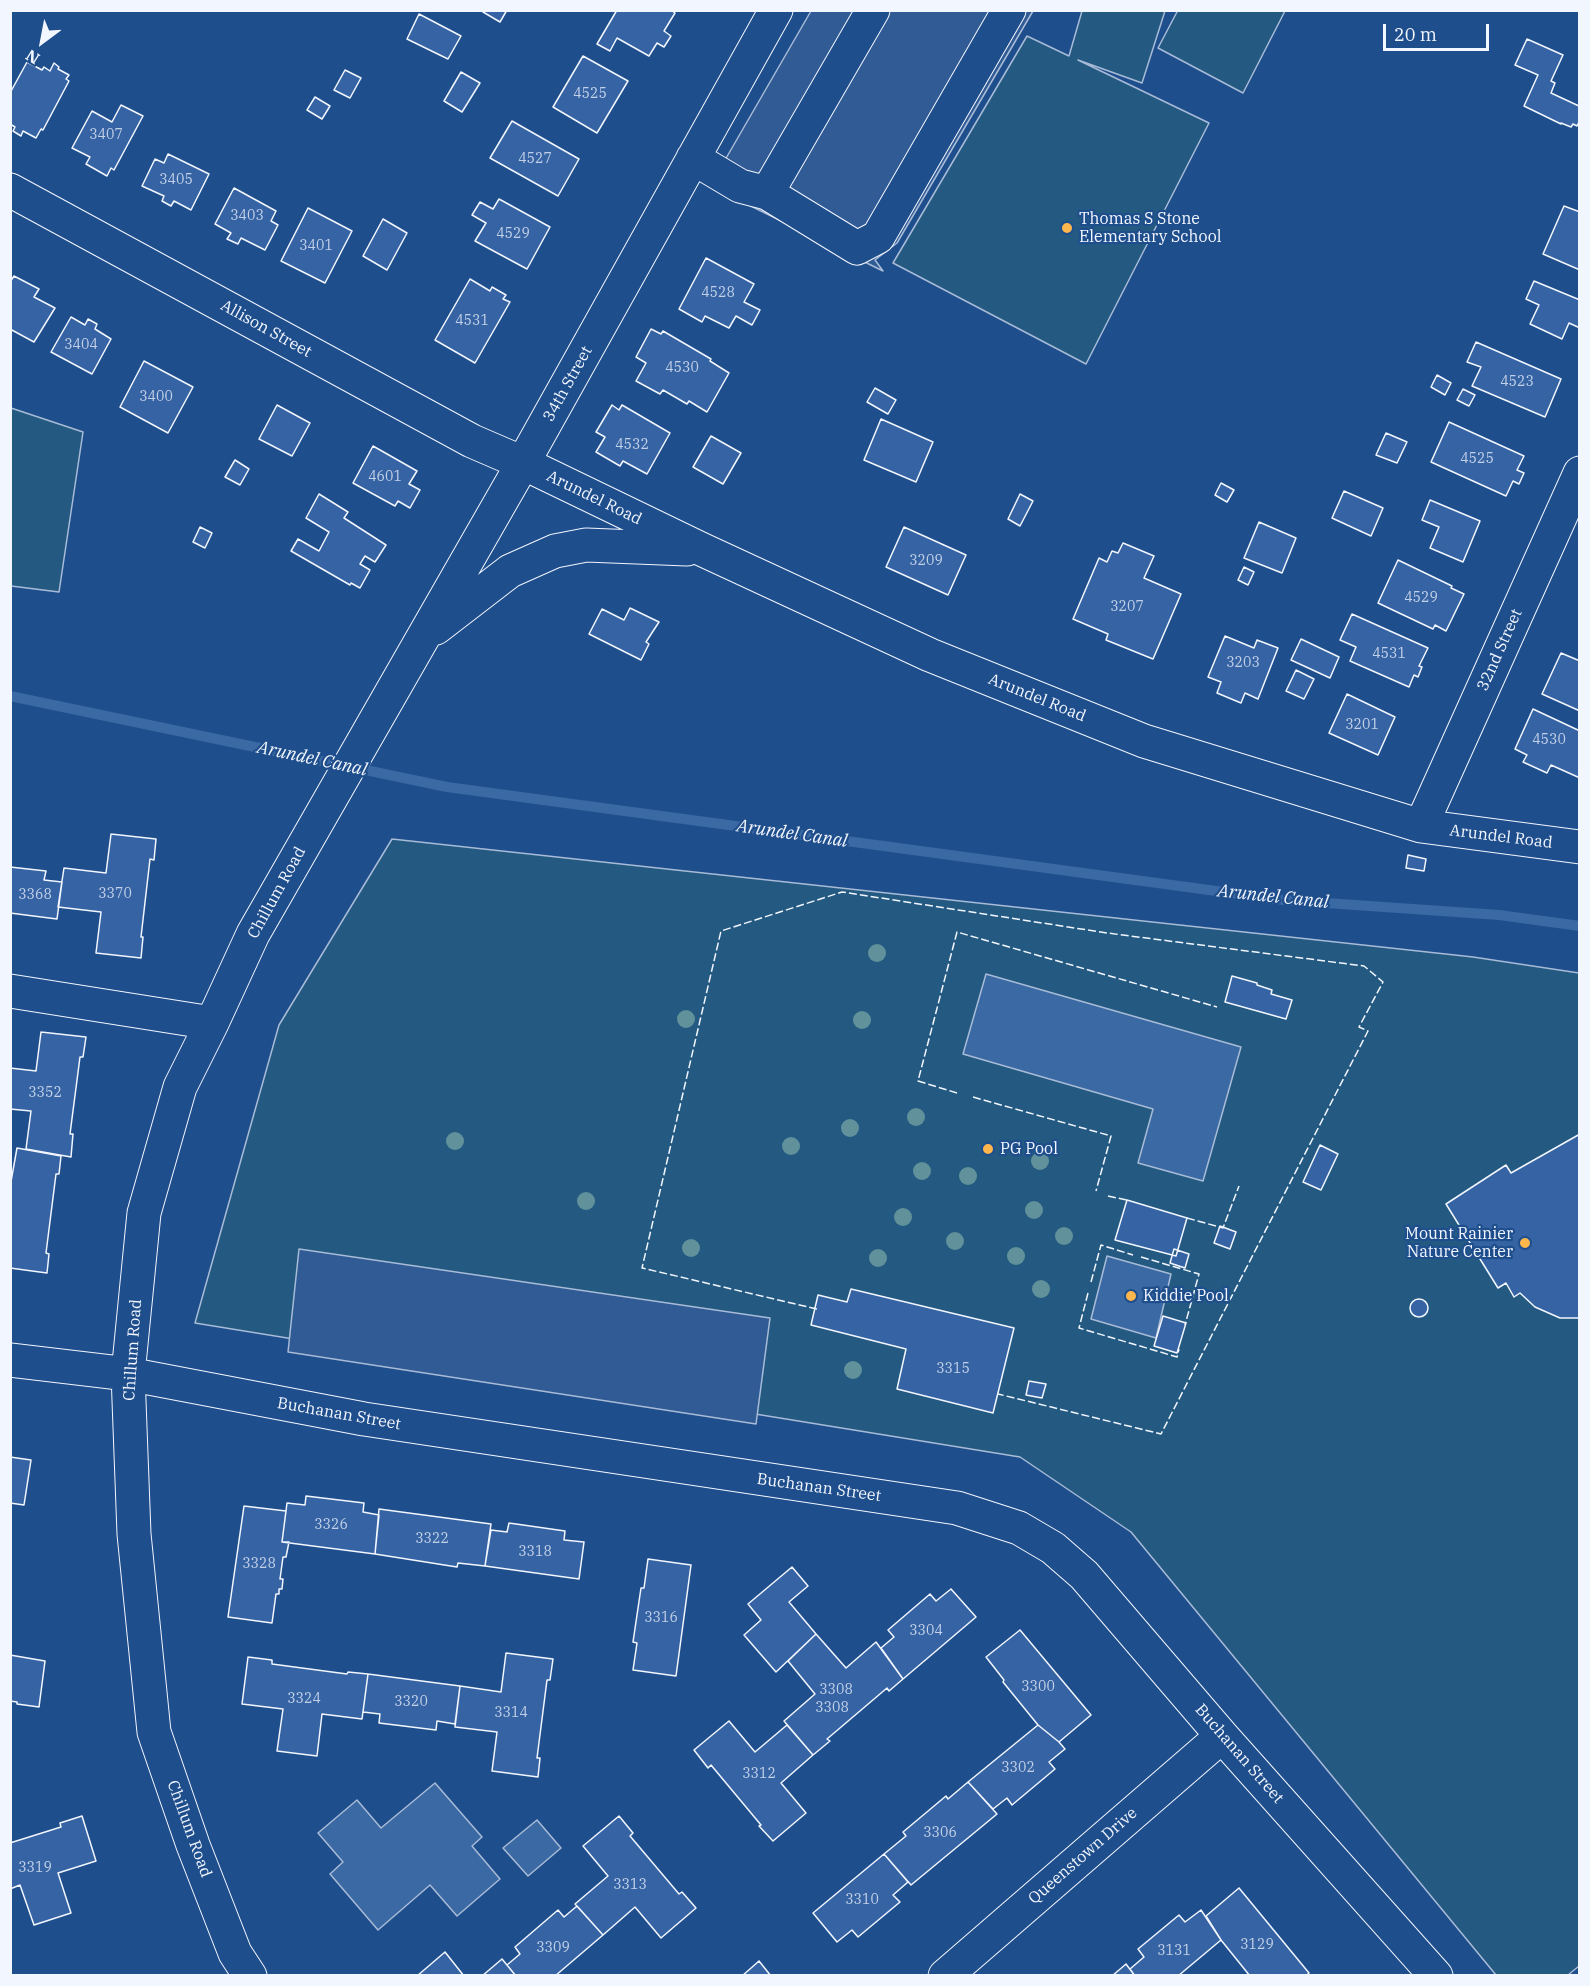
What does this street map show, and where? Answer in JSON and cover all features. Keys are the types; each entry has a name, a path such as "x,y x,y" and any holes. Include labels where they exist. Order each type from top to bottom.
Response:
{"street":[{"name":"34th Street","path":"357,755 776,10"},
{"path":"767,193 873,10"},
{"path":"693,158 740,186 767,193 857,248 878,237 1009,10"},
{"name":"Allison Street","path":"10,190 472,441 523,463"},
{"name":"Arundel Road","path":"523,463 700,549 930,656 1144,741 1421,826 1580,847"},
{"name":"32nd Street","path":"1421,826 1580,473"},
{"path":"423,638 510,571 555,551 586,545 700,549"},
{"name":"Chillum Road","path":"250,1976 235,1953 193,1845 154,1732 134,1534 128,1374 144,1213 180,1087 253,934 357,755"},
{"path":"10,991 212,1023"},
{"name":"Buchanan Street","path":"10,1360 128,1374 364,1419 957,1508 1019,1528 1053,1548 1084,1575 1222,1736 1436,1976"},
{"name":"Queenstown Drive","path":"945,1976 1222,1736"}],"shaded area":[{"path":"1178,10 1285,11 1243,93 1158,48"},
{"path":"811,11 1033,11 897,243 875,260 883,271 710,186"},
{"path":"1082,11 1165,11 1142,83 1078,60 1209,123 1086,364 893,263 1027,36 1069,56"},
{"path":"11,408 83,432 59,592 11,586"},
{"path":"392,839 1473,957 1579,973 1579,1966 1568,1975 1496,1975 1131,1532 1020,1457 195,1323 279,1025"},
{"path":"986,974 1241,1047 1203,1181 1138,1163 1153,1109 963,1054"},
{"path":"299,1249 770,1318 756,1424 288,1352"},
{"name":"Kiddie Pool","path":"1107,1256 1171,1274 1156,1338 1091,1319"},
{"path":"435,1783 482,1837 472,1846 500,1879 457,1916 430,1885 378,1930 330,1874 343,1862 318,1833 357,1800 381,1828"},
{"path":"537,1820 561,1848 528,1876 503,1848"}],"building":[{"path":"485,10 507,10 500,22 483,12"},
{"path":"617,10 671,10 675,13 664,31 671,36 664,47 657,43 649,56 617,38 610,51 597,44"},
{"path":"419,14 461,36 448,59 407,39"},
{"path":"1527,39 1563,55 1551,81 1555,83 1551,93 1579,106 1580,120 1577,126 1561,124 1524,106 1538,75 1515,65"},
{"path":"583,56 628,81 597,133 553,107"},
{"path":"27,62 42,70 44,67 50,71 54,63 59,67 58,69 69,75 66,79 69,81 43,130 41,129 36,138 23,131 21,136 13,131 15,127 10,124 10,93"},
{"path":"345,70 361,78 350,98 334,90"},
{"path":"461,72 480,83 462,112 444,101"},
{"path":"315,97 330,106 322,119 307,110"},
{"path":"121,105 143,116 114,170 111,168 107,176 86,164 90,157 72,148 92,111 112,122"},
{"path":"512,121 579,159 558,196 490,158"},
{"path":"168,154 209,174 191,210 174,201 171,206 162,201 164,196 142,186 155,159 164,163"},
{"path":"234,188 276,211 271,221 278,225 265,250 241,238 238,244 227,239 231,233 215,224"},
{"path":"499,199 550,227 527,269 475,241 486,223 472,215 480,202 493,209"},
{"path":"1564,206 1580,212 1580,270 1543,254"},
{"path":"308,208 352,231 325,283 281,261"},
{"path":"383,219 407,233 387,270 363,256"},
{"path":"706,258 754,284 744,302 760,310 752,325 736,316 729,328 705,316 702,322 679,309"},
{"path":"14,276 39,289 34,297 55,308 34,342 10,329 10,282"},
{"path":"470,279 490,291 492,287 506,295 503,299 510,302 475,363 435,340"},
{"path":"1534,281 1580,300 1580,328 1569,323 1562,339 1530,324 1539,305 1526,299"},
{"path":"71,317 85,325 88,319 97,324 95,329 111,339 92,374 51,352"},
{"path":"651,329 661,334 663,331 711,359 710,361 729,373 707,412 689,401 687,404 663,390 660,394 636,381 646,363 636,357"},
{"path":"1476,342 1561,379 1545,417 1472,386 1481,367 1467,362"},
{"path":"144,361 193,387 168,433 120,407"},
{"path":"1437,375 1451,383 1445,395 1431,387"},
{"path":"875,388 896,400 888,414 867,402"},
{"path":"1463,389 1475,395 1469,406 1457,400"},
{"path":"277,405 310,423 292,456 259,439"},
{"path":"612,405 619,410 622,405 670,433 647,474 623,461 620,466 596,452 605,437 596,432"},
{"path":"881,419 933,442 916,482 864,460"},
{"path":"1449,422 1524,456 1517,470 1524,473 1519,484 1513,481 1506,496 1431,462"},
{"path":"1386,433 1407,442 1397,463 1376,455"},
{"path":"711,436 741,453 723,484 693,467"},
{"path":"373,446 417,471 409,484 420,490 410,508 398,501 395,506 353,483"},
{"path":"235,460 249,469 240,485 225,477"},
{"path":"1221,483 1234,490 1227,502 1215,495"},
{"path":"1344,491 1383,508 1371,536 1332,518"},
{"path":"319,494 348,512 344,518 386,545 375,562 365,556 360,564 370,570 360,588 351,583 350,585 291,551 298,539 319,551 329,532 306,518"},
{"path":"1020,494 1033,501 1020,526 1008,519"},
{"path":"1430,500 1480,521 1463,562 1430,548 1439,527 1422,520"},
{"path":"1259,522 1296,538 1282,573 1244,558"},
{"path":"200,527 212,533 205,548 193,542"},
{"path":"904,527 966,555 948,595 886,567"},
{"path":"1123,543 1154,556 1144,578 1181,594 1153,659 1106,640 1108,634 1073,619 1099,558 1107,562 1112,551 1118,553"},
{"path":"1398,560 1464,594 1446,631 1435,625 1433,629 1378,603"},
{"path":"1244,567 1254,572 1248,585 1238,580"},
{"path":"630,608 659,622 646,642 649,644 641,660 589,634 602,609 624,620"},
{"path":"1352,614 1428,648 1419,666 1422,667 1418,677 1414,675 1409,687 1350,661 1356,647 1340,640"},
{"path":"1225,636 1254,648 1257,640 1278,648 1258,699 1245,693 1241,703 1217,693 1221,682 1208,677"},
{"path":"1301,639 1339,657 1330,678 1291,660"},
{"path":"1561,653 1580,661 1580,711 1542,694"},
{"path":"1296,670 1314,679 1304,699 1286,691"},
{"path":"1347,694 1395,717 1378,755 1329,733"},
{"path":"1533,709 1580,731 1580,778 1551,765 1547,773 1523,762 1527,755 1515,749"},
{"path":"111,834 156,839 154,860 150,859 141,937 143,937 141,958 96,953 101,912 58,907 64,868 106,873"},
{"path":"1408,855 1426,859 1424,871 1406,868"},
{"path":"10,867 46,871 44,880 62,882 57,919 10,913"},
{"path":"1232,976 1257,983 1257,985 1272,990 1271,994 1292,1000 1286,1019 1225,1002"},
{"path":"41,1032 86,1037 83,1057 80,1057 70,1134 73,1134 71,1157 26,1149 31,1111 10,1109 10,1068 36,1071"},
{"name":"Mount Rainier Nature Center","path":"1580,1134 1580,1318 1560,1318 1535,1307 1520,1293 1514,1297 1506,1283 1498,1288 1446,1204 1506,1165 1511,1173"},
{"path":"1320,1145 1338,1154 1321,1190 1303,1182"},
{"path":"17,1148 61,1156 59,1174 56,1174 46,1253 49,1254 47,1273 10,1268 10,1187"},
{"path":"1127,1200 1187,1218 1176,1256 1115,1240"},
{"path":"1220,1226 1236,1232 1230,1249 1214,1243"},
{"path":"1174,1249 1189,1254 1185,1268 1170,1263"},
{"path":"851,1289 1014,1328 993,1413 897,1389 906,1349 811,1325 818,1295 847,1302"},
{"path":"1419,1299 1425,1302 1428,1308 1425,1314 1419,1317 1413,1314 1410,1308 1413,1302"},
{"path":"1163,1316 1186,1323 1177,1353 1154,1346"},
{"path":"1029,1381 1046,1384 1042,1398 1026,1395"},
{"path":"10,1457 31,1460 24,1505 10,1503"},
{"path":"306,1496 364,1503 363,1512 379,1515 375,1554 282,1542 287,1503 305,1505"},
{"path":"244,1506 286,1511 282,1542 289,1542 286,1557 283,1557 280,1579 283,1579 282,1589 279,1589 279,1594 276,1594 272,1623 228,1617"},
{"path":"379,1509 491,1524 485,1566 458,1563 457,1567 375,1554"},
{"path":"509,1523 565,1531 564,1540 584,1542 579,1579 485,1566 491,1530 507,1532"},
{"path":"648,1559 691,1565 676,1676 633,1670 637,1643 633,1642"},
{"path":"792,1567 808,1586 789,1602 816,1634 776,1672 744,1635 761,1620 748,1604"},
{"path":"951,1589 976,1617 903,1679 881,1648 894,1637 888,1630 930,1594 936,1601"},
{"path":"1020,1630 1091,1715 1059,1742 1038,1725 986,1657"},
{"path":"816,1634 846,1668 876,1642 903,1679 889,1691 887,1688 827,1739 830,1741 813,1755 784,1721 815,1694 788,1661"},
{"path":"506,1653 553,1659 550,1680 547,1680 537,1758 540,1758 538,1777 492,1771 497,1732 455,1727 460,1686 501,1692"},
{"path":"10,1655 45,1661 39,1707 10,1701"},
{"path":"248,1657 272,1660 272,1664 347,1674 348,1672 368,1674 362,1719 322,1714 317,1756 277,1751 283,1709 242,1704"},
{"path":"368,1674 460,1686 455,1724 437,1721 436,1730 379,1723 380,1714 363,1712"},
{"path":"729,1721 755,1752 787,1725 813,1755 781,1783 806,1813 773,1841 711,1765 708,1768 694,1750"},
{"path":"1038,1725 1065,1749 1049,1762 1055,1769 1012,1805 1007,1798 993,1809 968,1782"},
{"path":"968,1782 997,1814 911,1885 884,1854 906,1836 903,1832 946,1796 948,1799"},
{"path":"82,1816 96,1861 58,1873 71,1913 34,1925 20,1885 10,1889 10,1843 61,1827 60,1823"},
{"path":"619,1816 633,1833 630,1836 679,1894 682,1892 696,1908 661,1938 635,1907 603,1935 575,1904 608,1876 583,1846"},
{"path":"884,1854 908,1882 893,1895 900,1902 858,1937 852,1930 837,1942 813,1913"},
{"path":"1239,1888 1309,1973 1306,1976 1250,1976 1221,1940 1206,1916"},
{"path":"577,1906 603,1935 555,1976 516,1976 507,1965 520,1954 515,1947 558,1910 564,1917"},
{"path":"1201,1910 1221,1940 1178,1976 1135,1976 1130,1969 1144,1957 1138,1949 1179,1915 1185,1922"},
{"path":"445,1952 464,1976 417,1976"},
{"path":"502,1959 516,1976 482,1976"},
{"path":"759,1961 771,1976 742,1976"},
{"path":"1126,1964 1135,1976 1112,1976"}],"waterway":[{"name":"Arundel Canal","path":"10,696 447,787 1283,900 1499,915 1580,926"}],"fence":[{"path":"817,1309 642,1268 721,931 842,892 1107,933 1364,966 1383,982 1359,1027 1368,1031 1161,1434 998,1394"},
{"path":"957,1093 918,1081 957,932 1217,1007"},
{"path":"973,1097 1111,1136 1096,1191"},
{"path":"1187,1218 1223,1228 1239,1186"},
{"path":"1108,1196 1127,1200"},
{"path":"1091,1282 1101,1245 1133,1255"},
{"path":"1141,1257 1199,1274 1185,1325"},
{"path":"1088,1293 1079,1328 1177,1357 1179,1349"}],"place":[{"name":"Thomas S Stone Elementary School","path":"1067,228"},
{"name":"PG Pool","path":"988,1149"},
{"name":"Mount Rainier Nature Center","path":"1525,1243"},
{"name":"Kiddie Pool","path":"1131,1296"}]}
